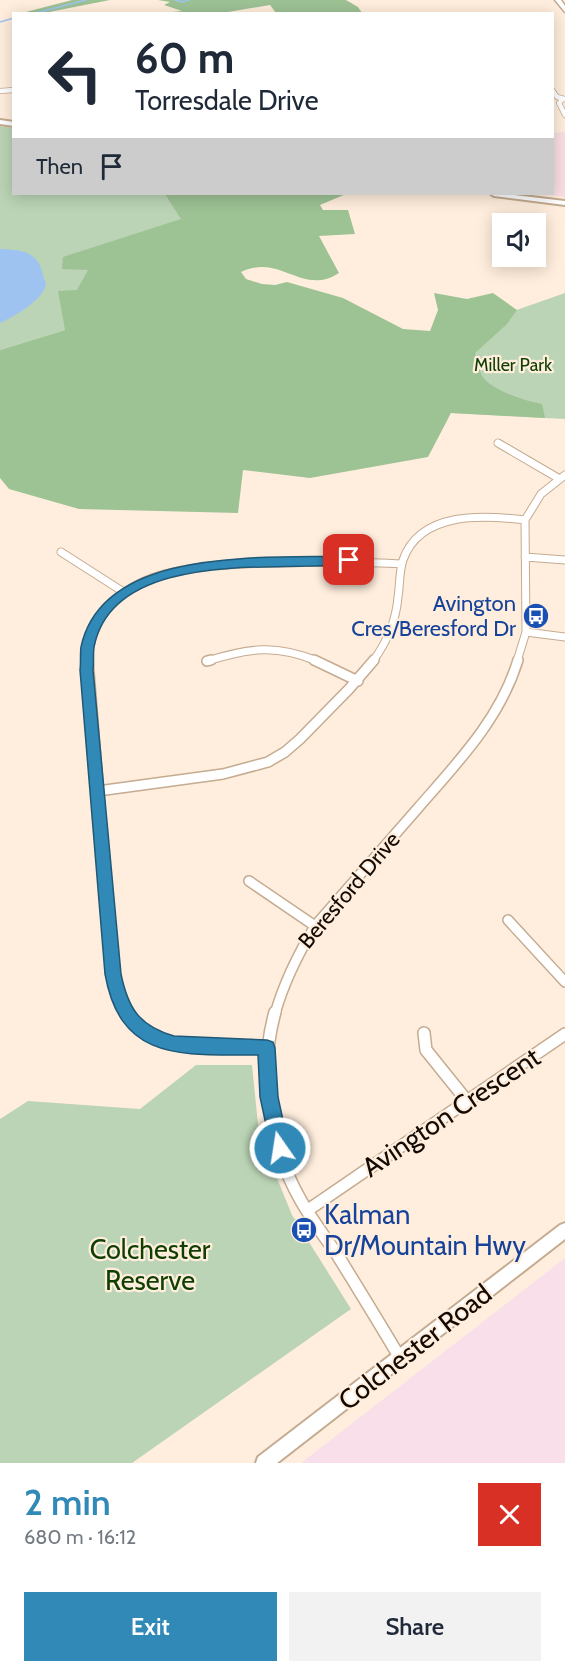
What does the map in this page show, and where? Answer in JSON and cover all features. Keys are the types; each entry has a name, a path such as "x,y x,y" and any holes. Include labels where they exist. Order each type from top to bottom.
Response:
{"main road":[{"path":"558,0 565,10"},
{"path":"502,195 565,203"},
{"name":"Colchester Road","path":"264,1463 565,1230"}],"street":[{"path":"564,99 559,103 565,115"},
{"path":"98,791 236,772 269,761 296,743 358,681 379,653 391,630 399,605 402,564 406,553 419,536 444,523 467,517 485,516 525,520 532,504 562,477 498,443"},
{"name":"Beresford Drive","path":"400,1358 296,1191 277,1137 269,1097 267,1048 281,987 297,953 315,926 483,730 511,683 526,633 525,520"},
{"path":"61,552 125,593"},
{"path":"525,557 565,560"},
{"path":"267,1048 174,1044 144,1032 126,1014 115,986 87,670 88,647 98,621 125,593 151,579 196,566 349,560 402,564"},
{"path":"526,633 565,637"},
{"path":"207,661 240,650 271,647 289,650 307,657 358,681"},
{"path":"249,881 315,926"},
{"path":"508,920 565,982"},
{"path":"424,1033 426,1050 467,1101"},
{"name":"Avington Crescent","path":"308,1210 565,1034"}],"shaded area":[{"path":"565,132 565,197 549,195 554,195 554,133"},
{"path":"565,1258 565,1463 301,1463"}],"green space":[{"path":"72,0 110,0 49,12 26,12"},
{"path":"158,0 346,0 358,7 361,12 275,12 270,5 228,12 172,12 182,11 164,5 170,2"},
{"path":"0,126 12,128 12,195 288,195 65,330 0,350"},
{"path":"166,195 344,195 320,205 323,210 348,210 355,234 319,236 339,273 326,279 314,280 280,270 255,268 241,272 246,279 275,285 287,282 343,298 403,329 430,331 438,310 434,293 467,299 493,293 517,310 507,324 475,353 481,374 501,391 542,404 545,418 451,413 428,457 310,478 243,470 238,513 79,509 9,489 0,478 0,350 65,330 58,291 77,290 88,270 62,269 63,257 181,219"},
{"name":"Miller Park","path":"565,293 565,419 451,413 451,333"},
{"name":"Colchester Reserve","path":"196,1065 252,1065 259,1134 292,1215 351,1309 132,1463 0,1463 0,1119 28,1101 140,1109"}],"water":[{"path":"0,249 22,251 33,256 41,267 46,284 34,302 0,323"}],"waterway":[{"path":"40,12 86,0"},
{"path":"175,0 183,2 189,0"},
{"path":"0,22 12,19"}],"place":[{"name":"Avington Cres/Beresford Dr","path":"536,616"},
{"name":"Kalman Dr/Mountain Hwy","path":"304,1230"}],"route":[{"path":"280,1148 269,1097 266,1068 267,1048 174,1044 157,1039 134,1024 117,996 113,974 87,670 88,647 91,634 98,621 119,597 137,585 169,572 206,565 349,560"}]}
